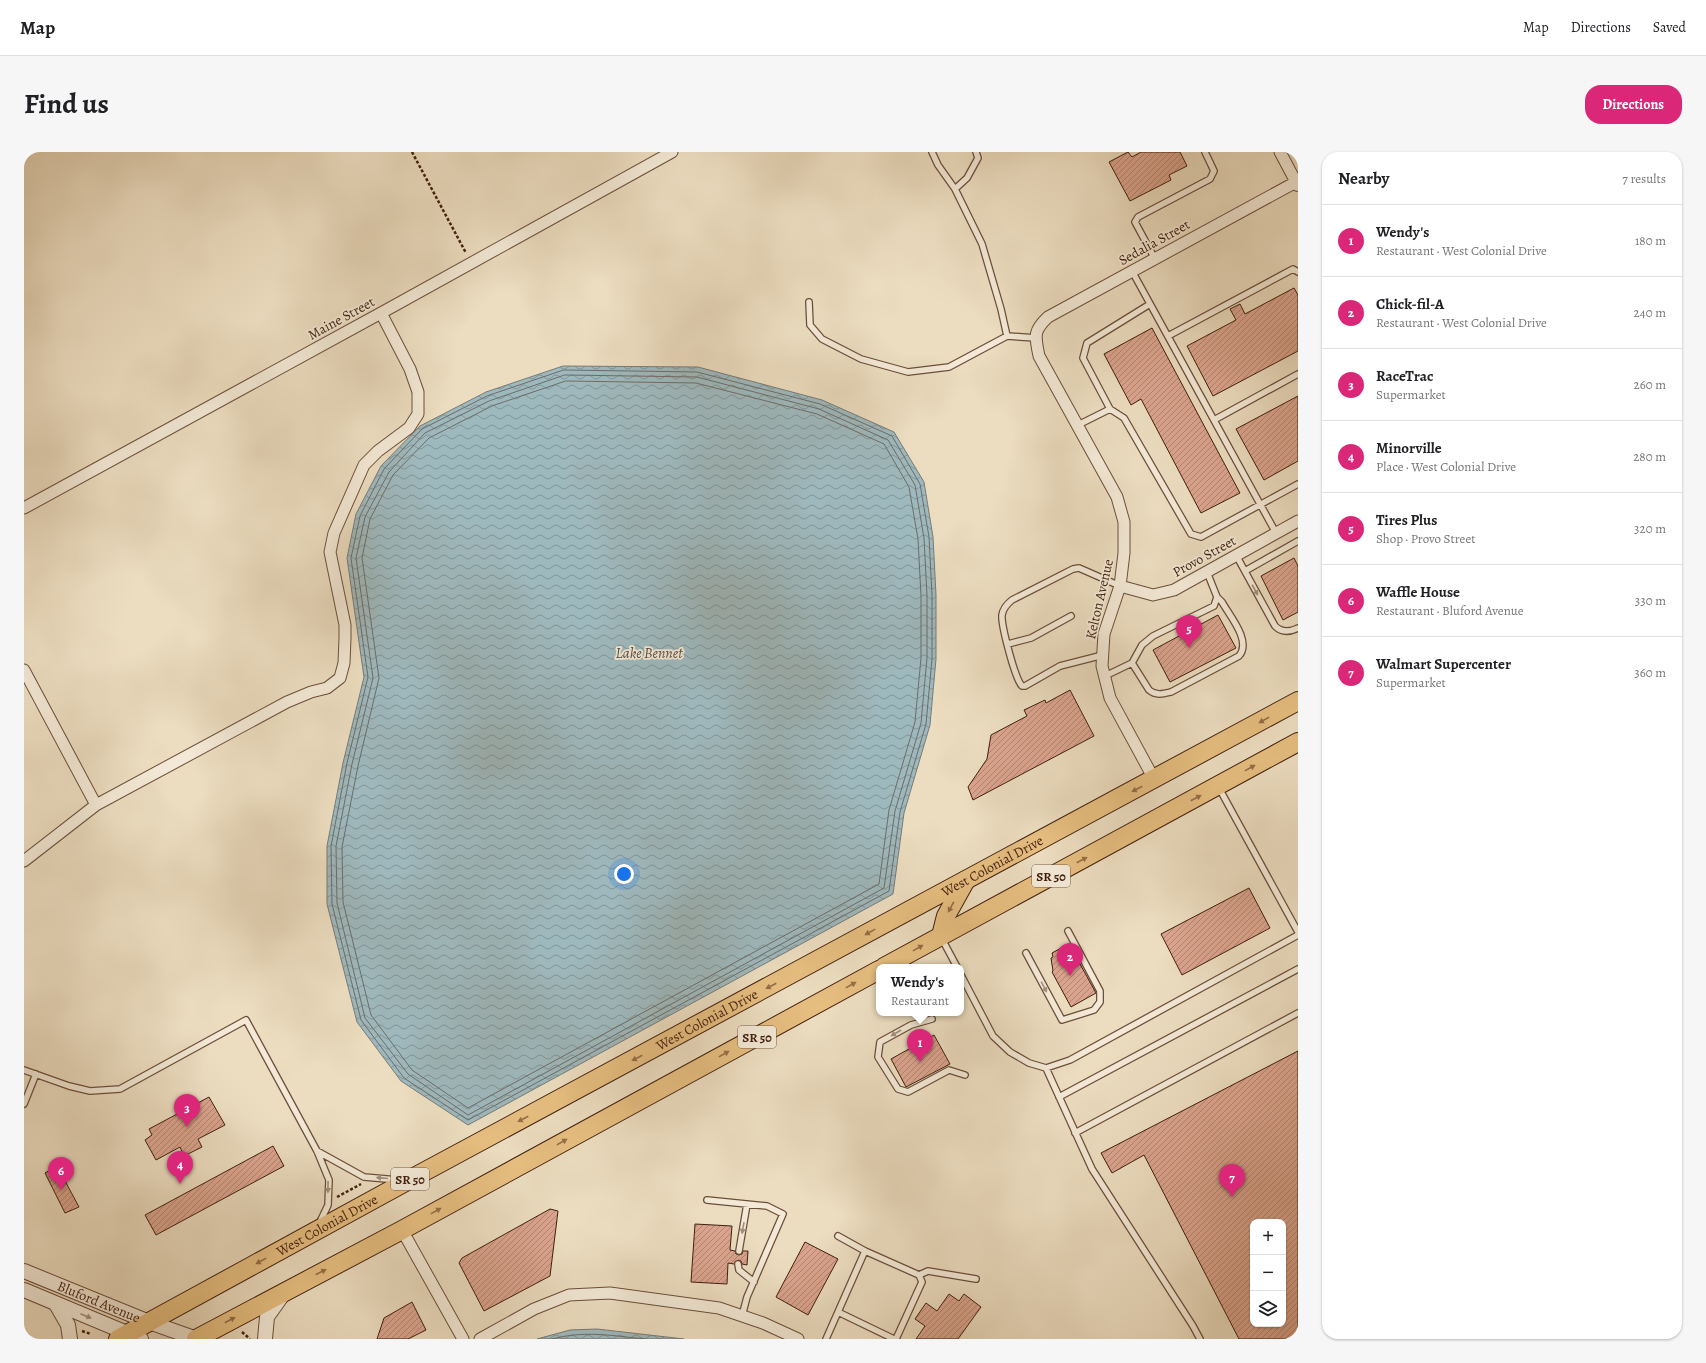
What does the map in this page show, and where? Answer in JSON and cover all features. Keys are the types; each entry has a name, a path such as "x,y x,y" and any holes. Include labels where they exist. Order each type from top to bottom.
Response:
{"highway":[{"name":"West Colonial Drive","path":"129,1337 149,1322 420,1174 805,968 1298,701"},
{"name":"SR 50","path":"890,964 1298,742"},
{"path":"941,936 946,916 966,880"},
{"name":"SR 50","path":"196,1339 286,1290 402,1230 876,972"}],"street":[{"name":"Maine Street","path":"24,508 672,152"},
{"path":"1280,152 1297,182"},
{"name":"Sedalia Street","path":"1036,338 1039,326 1048,317 1297,182"},
{"path":"24,861 96,805 287,702 311,692 327,688 340,678 344,663 345,625 330,552 334,533 364,465 378,450 409,428 418,414 418,392 410,369 381,313"},
{"name":"Kelton Avenue","path":"1036,338 1039,356 1117,497 1124,522 1124,552 1120,586 1104,634 1102,666 1110,698 1154,779"},
{"name":"Provo Street","path":"1120,586 1153,595 1174,590 1298,521"},
{"path":"24,670 96,805"},
{"path":"402,1230 463,1339"},
{"name":"Bluford Avenue","path":"24,1271 149,1322 196,1339"},
{"name":"Bluford Avenue","path":"24,1290 129,1337"},
{"path":"264,1339 266,1317 286,1290"},
{"path":"480,1339 534,1310 569,1295 610,1293 719,1308 763,1323 798,1339"},
{"path":"56,1304 68,1324 70,1339"}],"lane":[{"path":"932,152 938,165 955,189 982,244 1001,309 1007,336"},
{"path":"955,189 967,178 978,158 976,152"},
{"path":"1155,259 1135,222 1138,217 1210,178 1214,171 1205,152"},
{"path":"1168,336 1292,268 1298,272"},
{"path":"1132,271 1276,533"},
{"path":"809,302 810,325 822,340 861,359 908,372 949,368 1007,336 1036,338"},
{"path":"1150,304 1087,343 1083,358 1110,409 1124,418 1191,534 1201,537 1298,484"},
{"path":"1214,420 1298,374"},
{"path":"1078,425 1110,409"},
{"path":"1245,571 1298,542"},
{"path":"1236,556 1275,626 1282,631 1298,628"},
{"path":"1103,654 1060,666 1025,686 1022,686 1010,660 1002,615 1007,604 1065,572 1079,568 1120,586"},
{"path":"1132,663 1150,690 1158,694 1171,692 1239,656 1242,652 1243,640 1222,602 1217,597 1207,572"},
{"path":"1105,676 1132,663 1142,645 1153,636 1214,606 1217,597"},
{"path":"1008,644 1031,638 1071,616"},
{"path":"1218,786 1298,932"},
{"path":"1026,953 1062,1020 1094,1010 1100,1002 1100,991 1068,931"},
{"path":"964,981 992,1036 1010,1052 1029,1063 1046,1068 1070,1060 1298,935"},
{"path":"941,936 955,964"},
{"path":"1059,1097 1298,969"},
{"path":"1075,1133 1298,1013"},
{"path":"932,1019 911,1025 880,1042 878,1057 898,1089 908,1092 949,1070 965,1075"},
{"path":"24,1070 90,1091 120,1090 246,1020 317,1151 329,1180 328,1205 316,1231"},
{"path":"1046,1068 1092,1169 1200,1339"},
{"path":"24,1104 36,1074"},
{"path":"317,1151 364,1177 399,1180 420,1174"},
{"path":"707,1200 767,1206 783,1214 747,1297 742,1316"},
{"path":"739,1251 748,1204"},
{"path":"838,1236 865,1252 919,1275 922,1282 895,1339 838,1312"},
{"path":"826,1339 865,1252"},
{"path":"738,1264 740,1270 754,1282"},
{"path":"919,1275 928,1271 976,1279"}],"path":[{"path":"412,152 471,262"},
{"path":"337,1197 363,1183"},
{"path":"242,1332 250,1339"}],"water":[{"name":"Lake Bennet","path":"563,366 698,367 822,400 894,432 924,482 933,537 936,595 936,659 930,725 904,813 893,894 468,1125 401,1081 357,1022 327,904 327,846 343,763 364,677 347,558 356,514 381,466 420,426 486,392"},
{"path":"597,1329 684,1339 537,1339 570,1330"}],"building":[{"path":"1128,152 1132,157 1141,152 1180,152 1187,166 1169,175 1171,180 1130,201 1109,162"},
{"path":"1294,288 1298,295 1298,351 1213,396 1187,346 1236,320 1230,309 1240,304 1245,314"},
{"path":"1152,328 1240,493 1201,513 1141,399 1131,405 1104,354"},
{"path":"1298,396 1298,461 1264,480 1236,429"},
{"path":"1294,558 1298,566 1298,612 1283,620 1261,576"},
{"path":"1218,615 1236,648 1170,682 1153,650"},
{"path":"1070,690 1094,736 973,800 968,787 987,759 991,735 1027,716 1024,710 1045,700 1046,703"},
{"path":"1249,888 1270,928 1182,975 1161,934"},
{"path":"1063,947 1072,955 1078,965 1080,964 1096,993 1071,1007 1052,972 1052,953"},
{"path":"934,1035 950,1064 906,1087 891,1059"},
{"path":"1298,1051 1298,1339 1239,1339 1144,1155 1112,1173 1101,1153"},
{"path":"209,1097 225,1125 198,1139 202,1147 184,1156 180,1147 156,1160 145,1140 152,1135 149,1129"},
{"path":"273,1146 284,1166 156,1235 145,1215"},
{"path":"57,1166 79,1207 65,1213 45,1173"},
{"path":"550,1209 558,1211 550,1276 484,1311 459,1263 462,1258"},
{"path":"695,1224 732,1226 730,1250 735,1251 736,1254 739,1255 742,1254 743,1251 748,1251 747,1265 742,1264 741,1261 738,1260 734,1264 728,1263 727,1284 691,1282"},
{"path":"805,1242 838,1259 808,1315 776,1297"},
{"path":"949,1294 959,1301 964,1294 981,1307 958,1339 916,1339 925,1326 915,1319 926,1303 937,1311"},
{"path":"412,1302 426,1330 408,1339 377,1339 384,1318"}],"place":[{"name":"Tires Plus","path":"1189,648"},
{"name":"Chick-fil-A","path":"1070,976"},
{"name":"Wendy's","path":"920,1062"},
{"name":"RaceTrac","path":"187,1127"},
{"name":"Minorville","path":"180,1184"},
{"name":"Waffle House","path":"61,1190"},
{"name":"Walmart Supercenter","path":"1232,1197"}]}
